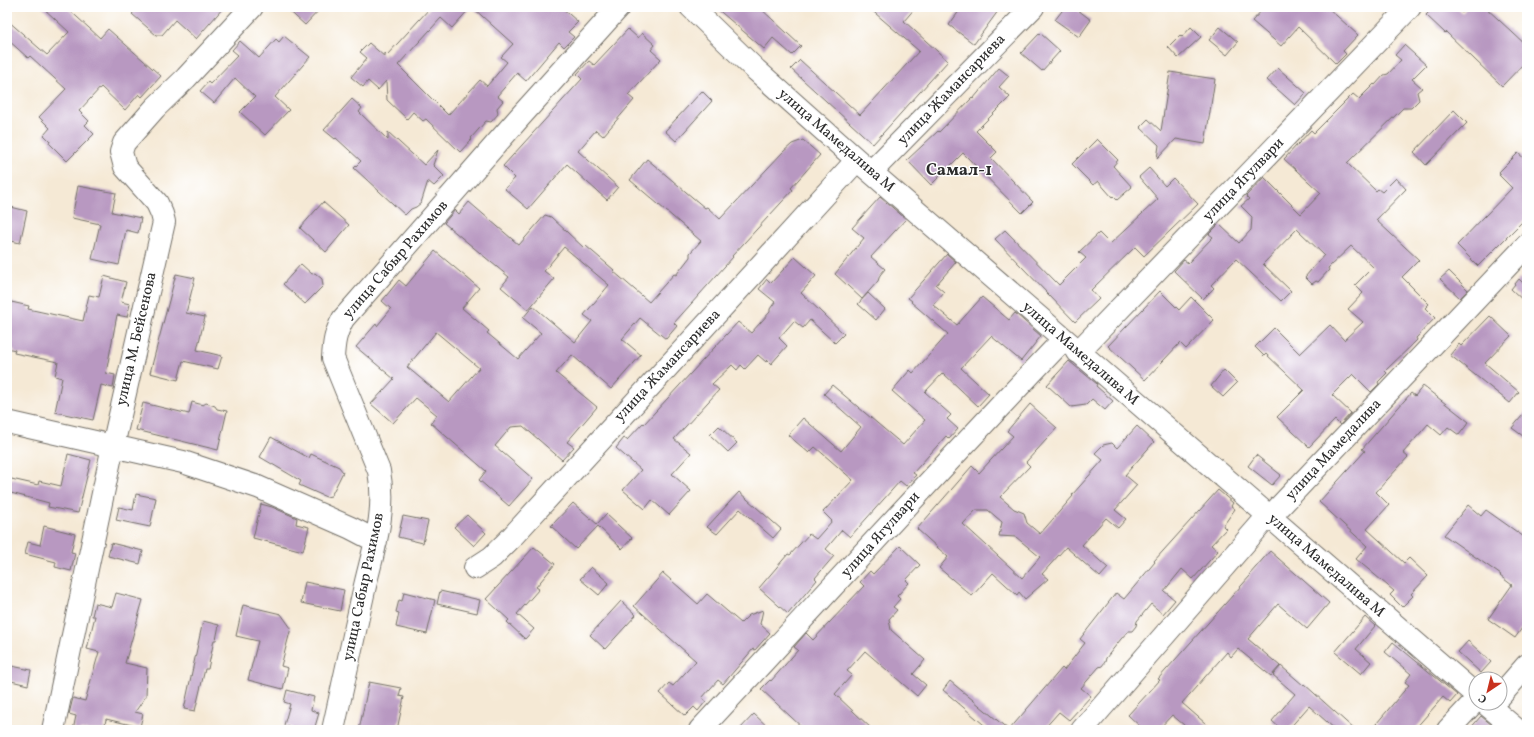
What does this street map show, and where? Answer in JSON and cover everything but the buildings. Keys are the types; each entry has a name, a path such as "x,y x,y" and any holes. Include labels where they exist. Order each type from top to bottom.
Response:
{"street":[{"name":"улица М. Бейсенова","path":"53,730 113,446 164,222 157,203 125,167 121,152 124,142 252,7"},
{"name":"улица Сабыр Рахимов","path":"333,730 376,541 382,506 382,488 379,471 333,358 334,342 337,330 348,313 519,118 619,7"},
{"name":"улица Мамедалива М","path":"691,7 756,70 1070,346 1468,685"},
{"name":"улица Жамансариева","path":"475,568 492,557 510,539 864,166 1033,7"},
{"name":"улица Ягулвари","path":"700,730 968,440 1070,346 1410,7"},
{"name":"улица Мамедалива","path":"1082,730 1257,529 1527,245"},
{"path":"7,422 182,462 258,487 351,528 376,541"},
{"path":"1508,682 1527,665"},
{"path":"1448,730 1474,711"},
{"name":"улица Мамедалива М","path":"1497,711 1517,730"}],"district":[{"name":"Самал-1","path":"959,170"}]}
